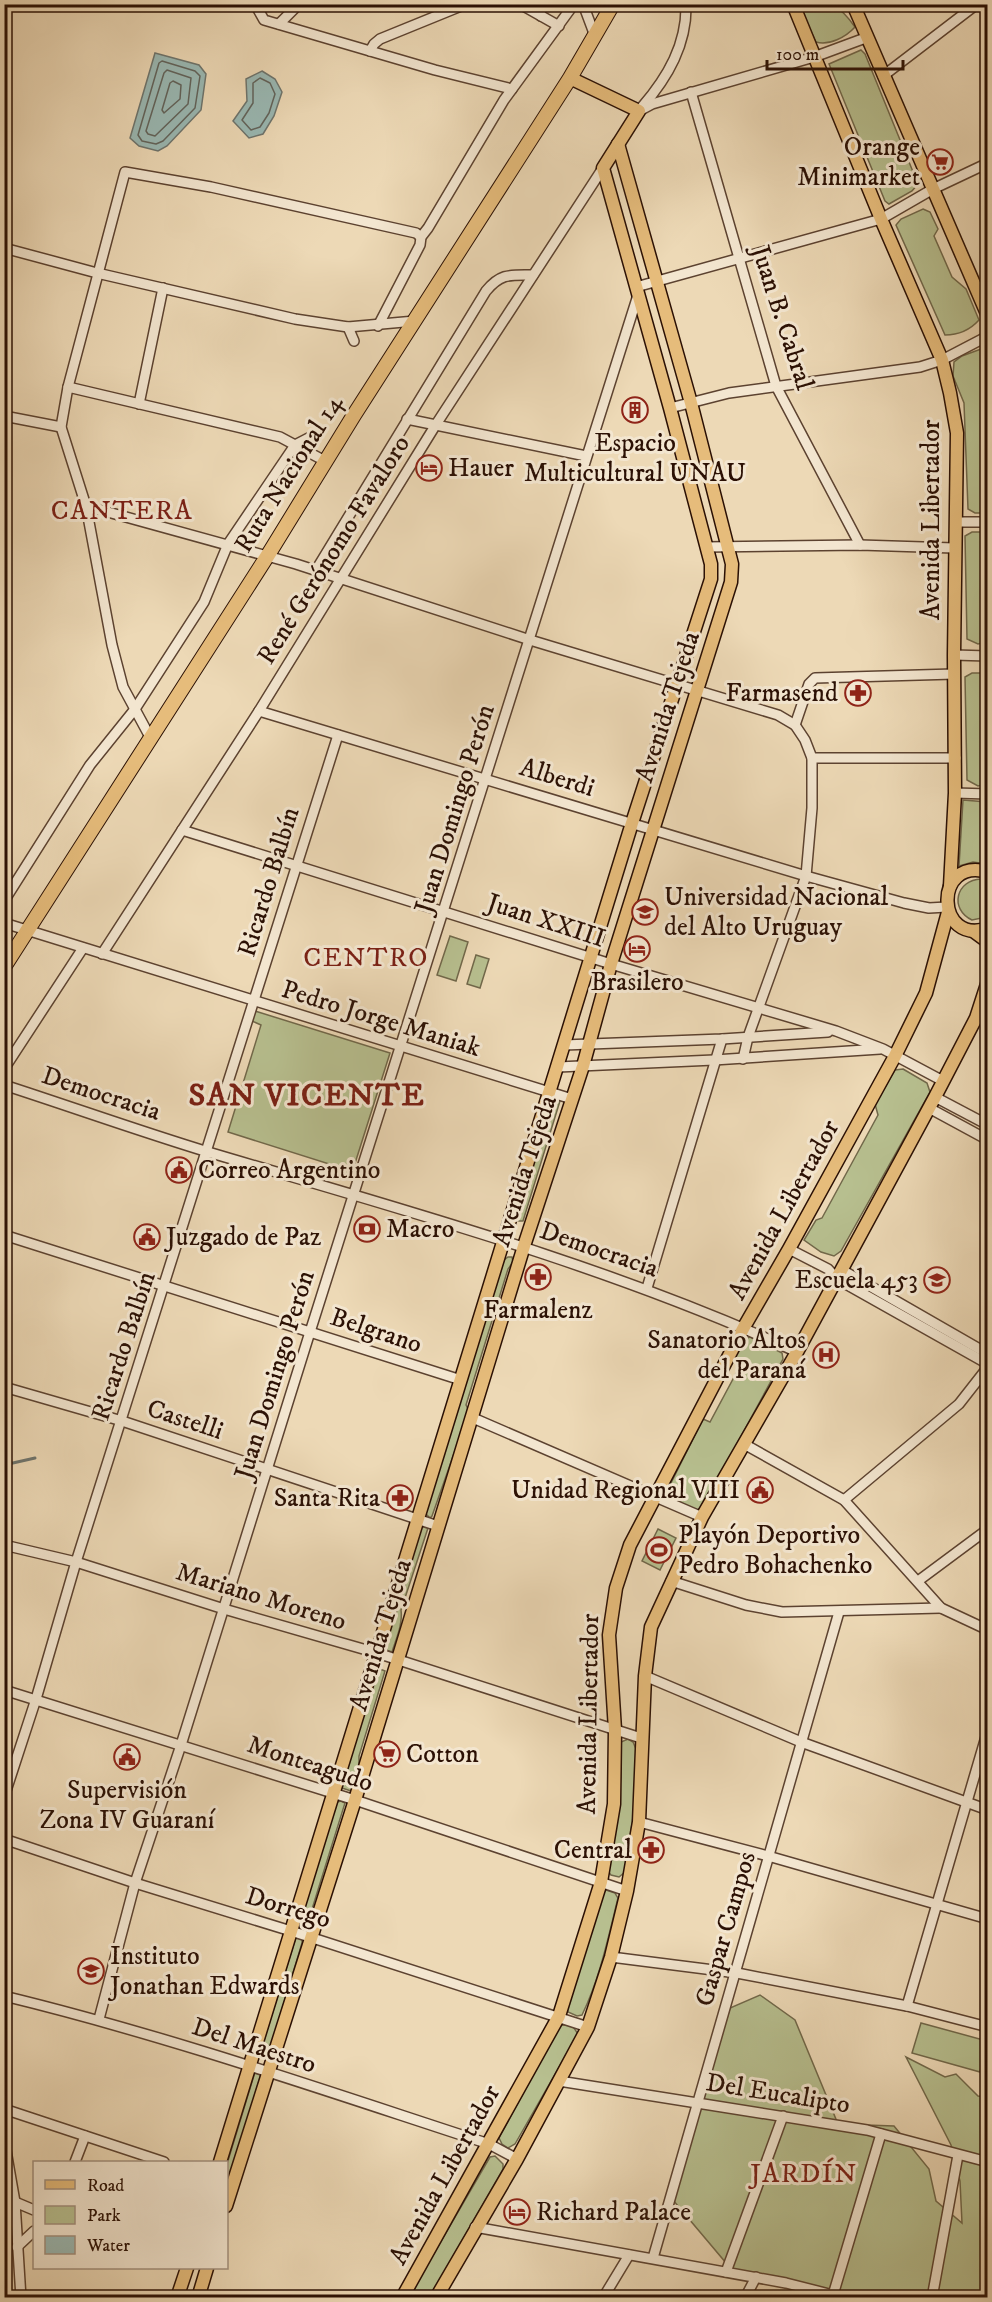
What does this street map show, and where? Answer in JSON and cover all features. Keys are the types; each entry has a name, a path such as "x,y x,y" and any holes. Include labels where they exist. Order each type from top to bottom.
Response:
{"highway":[{"name":"Ruta Nacional 14","path":"4,967 9,952 28,931 268,555 325,460 570,78 613,4"}],"main road":[{"name":"Avenida Libertador","path":"402,2298 559,2016 601,1882 614,1804 615,1730 609,1635 616,1588 630,1545 744,1327 895,1056 926,993 948,909 946,896 950,886 956,758 954,548 957,433 942,360 881,219 793,4"},
{"path":"854,4 987,316"},
{"path":"570,78 639,111 603,168"},
{"name":"Avenida Tejeda","path":"228,2200 355,1800 524,1246 583,1066 611,964 731,582 732,564 691,403 618,144"},
{"name":"Avenida Tejeda","path":"221,2161 632,823 711,579 711,564 603,168"},
{"path":"950,886 965,872 975,870 987,872"},
{"path":"948,909 959,925 973,931 987,942"},
{"path":"973,931 987,928"},
{"name":"Avenida Libertador","path":"436,2298 517,2159 588,2027 611,1957 627,1891 639,1822 641,1738 651,1627 702,1517 797,1352 932,1103 976,1018 987,981"},
{"path":"177,2298 187,2269"},
{"path":"198,2298 206,2269"}],"street":[{"path":"255,4 264,20 512,89"},
{"path":"279,24 299,4"},
{"path":"370,51 380,39 466,4"},
{"path":"520,4 559,26"},
{"path":"538,4 541,16"},
{"path":"378,326 420,245 421,237 512,89 574,4"},
{"path":"583,4 595,36"},
{"path":"639,111 656,92 672,66 687,26 686,4"},
{"path":"883,76 977,4"},
{"path":"639,111 652,104 814,57 868,37"},
{"name":"Juan B. Cabral","path":"691,92 777,386 860,545"},
{"path":"637,291 657,282 881,219 933,189 987,164"},
{"name":"René Gerónomo Favaloro","path":"102,954 260,711 435,426 603,168"},
{"path":"150,737 123,687 112,645 86,506 62,427 68,387 125,172 234,192 416,233 421,237"},
{"path":"4,248 97,273 295,320 348,327 415,321"},
{"path":"316,570 486,291 496,279 510,275 532,274"},
{"path":"139,404 163,288"},
{"name":"Juan Domingo Perón","path":"99,2019 135,1883 181,1745 445,910 637,291"},
{"path":"348,327 354,341"},
{"path":"670,408 729,393 920,367 942,360 987,336"},
{"path":"68,387 280,437 325,460"},
{"path":"4,416 62,427"},
{"path":"407,419 586,456"},
{"path":"4,901 90,765 135,708 204,602 228,544 295,445 320,432"},
{"path":"86,506 268,555 343,578 530,640 778,715 795,725 805,740 812,758 812,808 806,876 748,1037 743,1059"},
{"path":"955,522 987,522"},
{"path":"706,547 860,545 954,548"},
{"path":"954,655 987,656"},
{"path":"795,725 809,684 815,678 954,674"},
{"name":"Alberdi","path":"260,711 806,876 903,903 948,909"},
{"name":"Ricardo Balbín","path":"4,1797 36,1699 76,1562 338,735"},
{"path":"812,758 956,758"},
{"path":"955,793 987,794"},
{"name":"Juan XXIII","path":"182,830 445,910 611,964 836,1031 883,1049 943,1081"},
{"name":"Pedro Jorge Maniak","path":"4,923 572,1100"},
{"path":"4,1069 83,948"},
{"path":"564,1045 722,1039 836,1031"},
{"path":"647,1288 722,1039"},
{"path":"558,1067 743,1059 883,1049"},
{"name":"Democracia","path":"4,1085 207,1151 524,1246 647,1288 744,1327 797,1352"},
{"path":"932,1103 953,1107 987,1125"},
{"path":"932,1103 987,1140"},
{"name":"Belgrano","path":"4,1235 461,1380"},
{"path":"789,1249 987,1354"},
{"path":"839,1274 987,1366 959,1404 844,1500"},
{"name":"Castelli","path":"4,1387 122,1421 438,1526"},
{"path":"473,1418 702,1517"},
{"path":"744,1444 844,1500 941,1608 987,1630"},
{"path":"918,1581 987,1529"},
{"name":"Mariano Moreno","path":"4,1545 76,1562 224,1609 377,1653 641,1738"},
{"path":"671,1581 746,1605 782,1612 941,1608"},
{"name":"Gaspar Campos","path":"653,2258 737,1973 768,1856 839,1612"},
{"path":"645,1676 801,1742 965,1804 987,1810"},
{"name":"Monteagudo","path":"4,1690 334,1793 627,1891"},
{"path":"906,2006 938,1905 987,1730"},
{"path":"639,1822 768,1856 987,1919"},
{"name":"Dorrego","path":"4,1839 588,2027"},
{"path":"611,1957 737,1973 906,2006 987,2027"},
{"name":"Del Maestro","path":"4,1996 99,2019 249,2066 489,2144 517,2159"},
{"name":"Del Eucalipto","path":"559,2081 698,2102 881,2134 987,2162"},
{"path":"4,2109 158,2161"},
{"path":"726,2272 783,2116"},
{"path":"833,2296 881,2134"},
{"path":"76,2161 85,2136"},
{"path":"4,2139 15,2202 21,2298"},
{"path":"932,2298 958,2155"},
{"path":"15,2202 33,2210"},
{"path":"476,2227 756,2277 849,2298"},
{"path":"17,2247 33,2232"},
{"path":"603,2298 629,2255"},
{"path":"745,2298 756,2277"}],"green space":[{"path":"798,5 826,5 838,8 855,27 837,40 826,43 816,42"},
{"path":"861,50 865,54 918,184 912,191 889,204 885,201 829,64"},
{"path":"923,209 930,212 938,229 934,236 952,277 966,289 979,320 972,327 960,333 945,335 896,225 901,219"},
{"path":"981,349 988,351 987,513 975,513 968,509 964,403 953,376 954,362 962,356"},
{"path":"972,532 987,532 987,642 978,644 967,639 965,536"},
{"path":"972,673 987,673 987,784 978,786 967,780 965,677"},
{"path":"963,800 987,802 987,864 973,862 959,866"},
{"path":"981,879 987,882 987,917 972,920 960,909 958,896 966,884"},
{"path":"450,936 468,942 456,981 437,975"},
{"path":"476,955 489,959 480,988 467,984"},
{"path":"255,1011 390,1053 350,1179 341,1177 342,1168 228,1132 261,1025 252,1021"},
{"path":"903,1069 927,1083 930,1092 841,1251 834,1256 821,1252 804,1240 816,1220 822,1218 878,1115 875,1104 895,1070"},
{"path":"557,1097 560,1101 523,1221 519,1221 516,1219 553,1100"},
{"path":"512,1257 513,1262 508,1269 466,1405 469,1411 430,1518 425,1513 504,1260"},
{"path":"750,1337 782,1353 783,1359 702,1508 697,1510 667,1497 666,1493 703,1419 710,1422 741,1364 734,1359 743,1340"},
{"path":"419,1526 428,1528 401,1610 400,1626 392,1652 383,1649"},
{"name":"Playón Deportivo Pedro Bohachenko","path":"658,1529 676,1538 660,1570 642,1561"},
{"path":"377,1668 385,1671 359,1756 359,1765 351,1791 342,1788"},
{"path":"628,1739 633,1742 636,1749 635,1803 625,1872 619,1877 611,1875 607,1870 618,1806 621,1742"},
{"path":"337,1802 345,1803 308,1922 302,1924 299,1921"},
{"path":"606,1890 615,1893 618,1898 594,1987 582,2015 577,2016 568,2012 567,2006 595,1910 600,1897"},
{"path":"296,1937 302,1937 302,1943 268,2056 262,2057 260,2053"},
{"path":"760,1995 795,2020 838,2124 894,2126 929,2169 936,2201 962,2223 960,2181 951,2145 906,2057 945,2077 956,2074 978,2096 987,2097 987,2297 865,2297 732,2270 673,2200 730,2008"},
{"path":"921,2023 987,2041 980,2072 912,2053"},
{"path":"560,2025 572,2025 578,2034 515,2144 508,2148 499,2138"},
{"path":"255,2072 261,2074 228,2186 228,2161"},
{"path":"495,2156 503,2164 503,2169 431,2295 419,2297 414,2290 416,2284 490,2157"}],"water":[{"path":"155,53 199,65 206,74 201,110 167,146 158,151 139,146 130,138"},
{"path":"262,71 275,79 282,92 274,116 263,134 249,138 233,121 247,101 246,79"}],"waterway":[{"path":"4,1465 35,1458"}],"place":[{"name":"Orange Minimarket","path":"940,162"},
{"name":"Espacio Multicultural UNAU","path":"635,410"},
{"name":"Hauer","path":"429,468"},
{"name":"Farmasend","path":"858,693"},
{"name":"Universidad Nacional del Alto Uruguay","path":"645,912"},
{"name":"Brasilero","path":"637,949"},
{"name":"Correo Argentino","path":"179,1170"},
{"name":"Macro","path":"367,1229"},
{"name":"Juzgado de Paz","path":"147,1237"},
{"name":"Farmalenz","path":"538,1277"},
{"name":"Escuela 453","path":"937,1280"},
{"name":"Sanatorio Altos del Paraná","path":"826,1355"},
{"name":"Unidad Regional VIII","path":"760,1490"},
{"name":"Santa Rita","path":"400,1498"},
{"name":"Playón Deportivo Pedro Bohachenko","path":"659,1550"},
{"name":"Cotton","path":"387,1754"},
{"name":"Supervisión Zona IV Guaraní","path":"127,1757"},
{"name":"Central","path":"651,1850"},
{"name":"Instituto Jonathan Edwards","path":"91,1971"},
{"name":"Richard Palace","path":"517,2212"}],"district":[{"name":"CANTERA","path":"122,511"},
{"name":"CENTRO","path":"366,958"},
{"name":"SAN VICENTE","path":"307,1096"},
{"name":"JARDÍN","path":"804,2174"}]}
